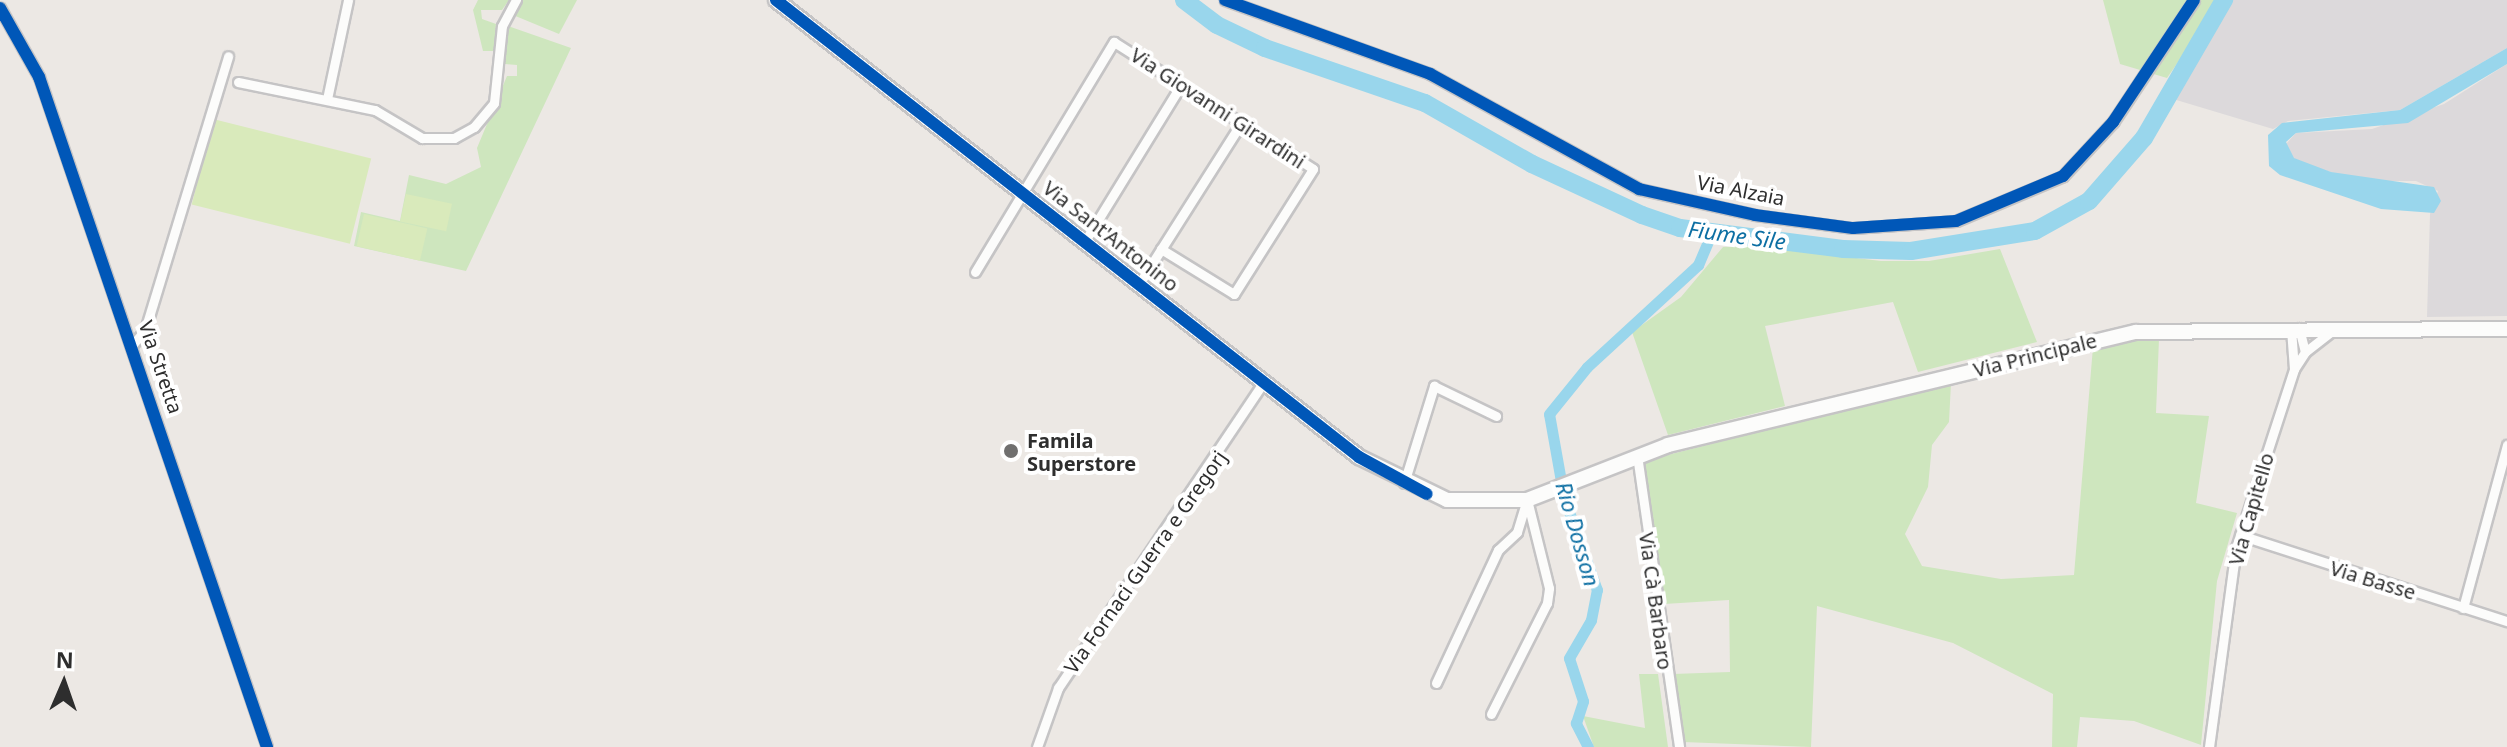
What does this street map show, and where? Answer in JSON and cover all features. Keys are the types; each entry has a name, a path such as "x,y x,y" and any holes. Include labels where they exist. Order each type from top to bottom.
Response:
{"main road":[{"name":"Via Sant'Antonino","path":"776,0 1264,382 1404,483 1460,503 1527,500 1578,481"},
{"name":"Via Principale","path":"1578,481 1637,455 2136,332 2295,328 2507,329"}],"street":[{"path":"327,99 348,0"},
{"path":"238,82 378,111 426,139 466,132 494,103 502,26 516,0"},
{"name":"Via Alzaia","path":"1225,0 1430,74 1639,189 1809,223 1897,228 1956,221 2063,176 2113,122 2194,0"},
{"name":"Via Stretta","path":"0,8 39,77 133,344 267,747"},
{"name":"Via Giovanni Girardini","path":"1021,191 1114,42 1313,169 1234,294 1161,249"},
{"name":"Via Stretta","path":"133,344 145,330 228,56"},
{"path":"1085,241 1181,85"},
{"path":"1139,284 1241,123"},
{"name":"Via Sant'Antonino","path":"975,272 1021,191"},
{"path":"2295,328 2305,352"},
{"name":"Via Capitello","path":"2294,369 2295,328"},
{"name":"Via Capitello","path":"2209,747 2240,535 2294,369 2305,352 2336,329"},
{"name":"Via Fornaci Guerra e Gregorj","path":"1037,747 1058,688 1264,382"},
{"path":"1404,483 1434,386 1496,416"},
{"path":"2463,608 2507,445"},
{"name":"Via Cà Barbaro","path":"1637,455 1679,747"},
{"path":"1436,683 1498,550 1517,532 1527,500"},
{"path":"1491,714 1547,603 1549,588 1527,500"},
{"name":"Via Basse","path":"2240,535 2507,621"}],"shaded area":[{"path":"2229,0 2507,0 2507,48 2400,110 2288,121 2273,129 2173,99"},
{"path":"2507,64 2507,316 2427,317 2430,214 2438,191 2416,181 2360,181 2314,167 2293,158 2286,144 2296,133 2372,129 2444,104"}],"green space":[{"path":"478,0 509,0 502,10 481,10 482,19 496,24 494,51 483,51 473,10"},
{"path":"523,0 577,0 559,34 513,15"},
{"path":"2103,0 2221,0 2167,78 2120,64"},
{"path":"508,26 571,48 466,271 354,246 361,212 400,221 409,175 446,184 481,167 477,148 507,76 517,76 517,65 505,64"},
{"path":"213,119 371,158 350,244 192,204"},
{"path":"406,194 452,204 446,231 400,221"},
{"path":"364,214 427,229 420,261 357,246"},
{"path":"1757,246 1881,261 1929,261 2000,249 2037,342 1918,372 1893,302 1765,326 1785,406 1668,435 1632,332 1681,297 1723,247"},
{"path":"2132,339 2159,339 2156,413 2209,416 2196,503 2237,513 2217,581 2201,745 2134,721 2080,717 2077,747 2052,747 2053,694 1953,643 1817,606 1811,747 1683,742 1673,674 1730,672 1729,600 1664,604 1644,461 1951,383 1949,422 1932,445 1928,487 1905,534 1922,566 2001,579 2074,575 2093,347"},
{"path":"1639,674 1658,674 1668,747 1594,747 1583,716 1645,728"}],"water":[{"path":"2507,48 2507,64 2408,123 2296,133 2286,142 2294,158 2331,172 2434,187 2441,201 2434,213 2381,209 2280,175 2269,166 2268,135 2282,123 2400,110"}],"waterway":[{"name":"Fiume Sile","path":"1184,0 1217,25 1265,48 1425,103 1532,164 1642,215 1680,228 1843,249 1911,251 2035,231 2089,201 2144,138 2224,0"},
{"name":"Rio Dosson","path":"1588,747 1576,723 1583,701 1569,658 1591,620 1597,590 1564,498 1549,414 1587,367 1698,265 1712,232"}],"cycle path":[{"path":"776,0 1359,457 1427,494"},
{"path":"1225,0 1430,74 1639,189 1755,215 1853,228 1956,221 2063,176 2113,122 2194,0"},
{"path":"0,8 39,77 267,747"}],"place":[{"name":"Famila Superstore","path":"1011,451"}]}
